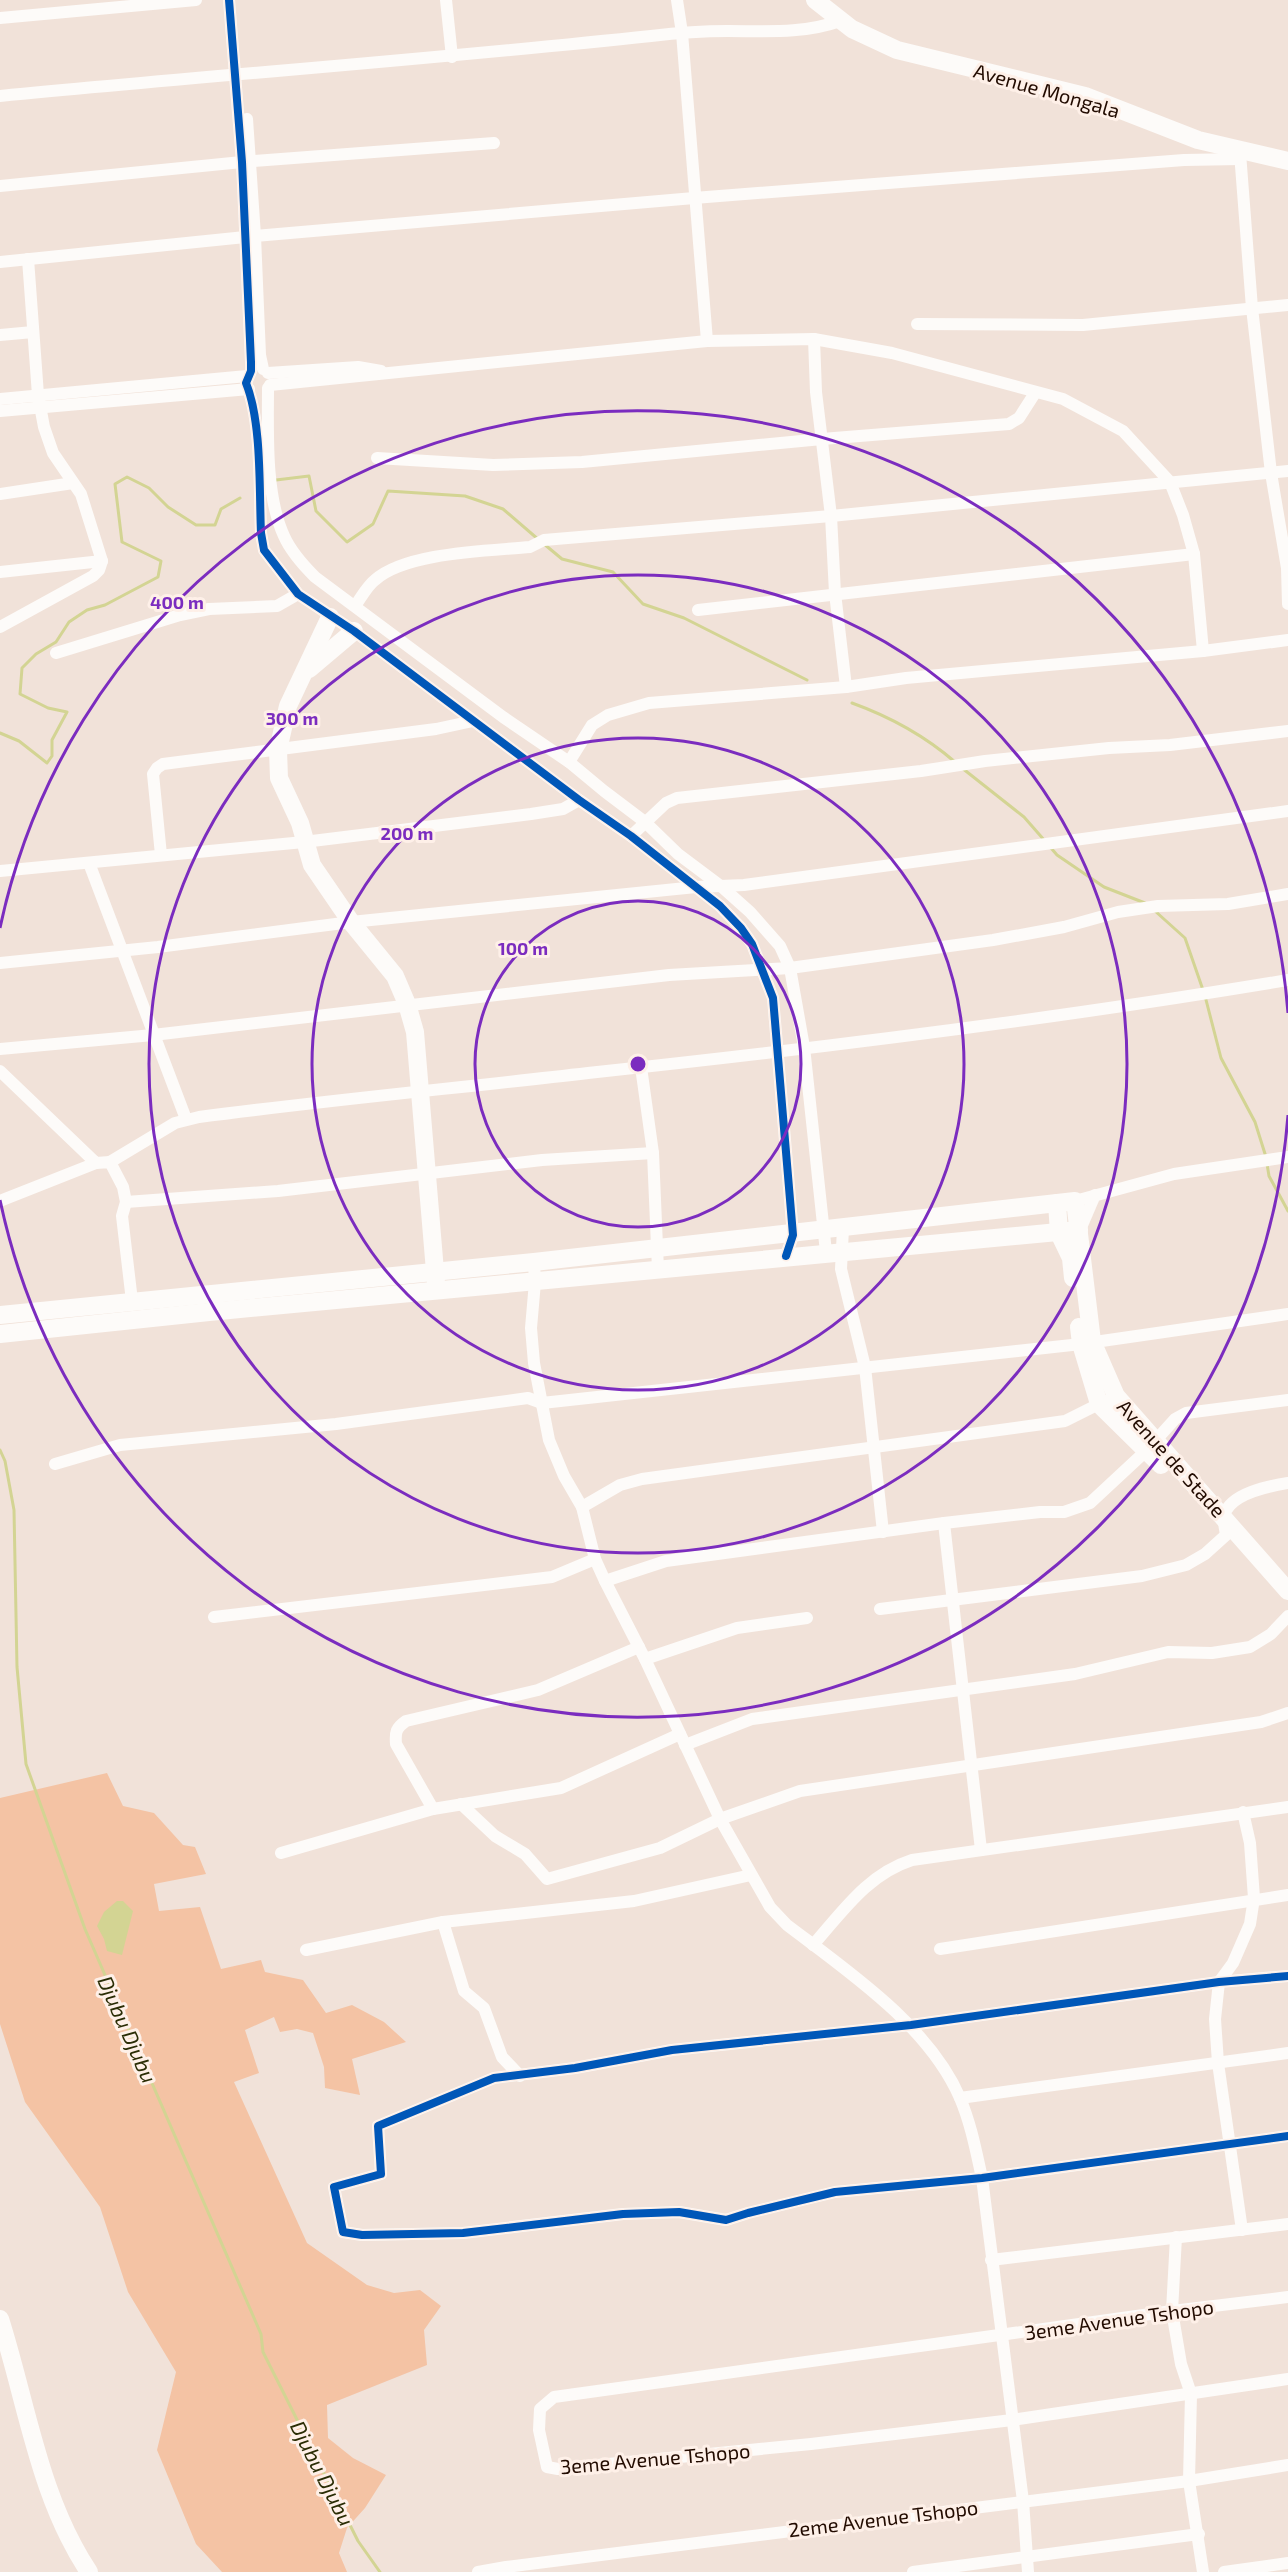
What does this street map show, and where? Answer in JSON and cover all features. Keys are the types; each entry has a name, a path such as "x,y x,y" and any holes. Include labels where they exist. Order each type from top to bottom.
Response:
{"street":[{"path":"0,18 196,0"},
{"path":"229,0 239,75 246,162 258,380 269,446 274,508 284,537 300,562 315,577 503,717 569,762 645,822 678,854 722,887 780,946 790,968 804,1047 823,1230 842,1269 865,1367 883,1532"},
{"path":"237,0 239,75"},
{"path":"446,0 452,57"},
{"path":"677,0 682,33 707,341"},
{"name":"Avenue Mongala","path":"814,0 840,21 897,50 1085,96 1240,155 1288,161"},
{"path":"0,96 347,64 452,57 682,33 788,31 840,21"},
{"path":"0,186 246,162 494,143"},
{"path":"0,262 250,237 694,198 1240,155 1252,308 1271,473 1287,568 1288,604"},
{"path":"0,627 93,576 99,570 102,561 81,494 53,453 39,401 28,259"},
{"path":"917,324 1083,325 1288,305"},
{"path":"0,335 33,332"},
{"path":"814,339 816,392 831,516 835,593 846,687"},
{"path":"0,399 39,401 258,380 391,374 707,341 814,339 892,353 1063,399 1123,431 1170,482 1183,515 1194,554 1203,651"},
{"path":"258,380 255,412 261,533 264,550 298,594 354,631 579,800 632,836 720,906 741,928 752,944 773,998 793,1235 786,1256"},
{"path":"377,458 493,465 582,462 1010,424 1019,418 1035,393"},
{"path":"0,411 39,401"},
{"path":"355,606 374,580 391,570 425,559 541,542 1288,471"},
{"path":"0,494 73,483"},
{"path":"698,610 1194,554"},
{"path":"0,572 102,561"},
{"path":"56,653 180,615 209,609 278,606 298,594"},
{"path":"330,617 288,706 278,750 279,778 300,823 312,865 351,922 395,976 407,1004 415,1032 436,1280"},
{"path":"306,672 354,631"},
{"path":"569,762 592,725 608,715 649,702 846,687 906,678 1203,651 1288,640"},
{"path":"161,855 153,774 163,764 436,729 473,720"},
{"path":"632,836 666,803 677,798 921,771 986,761 1109,748 1170,745 1288,731"},
{"path":"0,871 304,842 563,809 579,800"},
{"path":"0,963 123,951 351,922 696,887 722,887 1288,811"},
{"path":"89,863 186,1119"},
{"path":"0,1049 153,1035 669,975 790,968 993,940 1064,927 1118,912 1228,904 1288,894"},
{"path":"0,1201 96,1163 110,1162 175,1123 186,1119 310,1102 641,1067 1055,1017 1288,980"},
{"path":"641,1067 653,1153 658,1270"},
{"path":"0,1071 96,1163"},
{"path":"126,1202 278,1191 542,1160 653,1153"},
{"path":"0,1334 436,1280 534,1262 793,1235 1066,1202 1183,1172 1288,1157"},
{"path":"110,1162 123,1187 126,1202 122,1216 132,1301"},
{"path":"0,1315 132,1301 436,1280 535,1282 786,1256 1059,1233 1079,1230 1095,1195"},
{"path":"1066,1202 1059,1233 1071,1258 1099,1404 1151,1445 1226,1535 1288,1604"},
{"name":"Avenue de Stade","path":"1066,1202 1079,1230 1087,1343 1116,1396 1151,1445 1224,1515 1288,1591"},
{"path":"833,1253 843,1228"},
{"path":"534,1262 535,1282 531,1328 534,1364 549,1440 564,1476 582,1507 595,1559 720,1820 770,1907 788,1925 911,2025 947,2073 960,2098 970,2125 982,2178 1023,2501 1028,2572"},
{"path":"55,1464 120,1445 336,1424 528,1398 542,1403 1087,1343 1288,1314"},
{"path":"582,1507 620,1485 642,1479 1065,1421 1116,1396"},
{"path":"605,1581 666,1561 944,1523 1040,1512 1064,1512 1090,1503 1175,1419 1186,1413 1288,1400"},
{"path":"1226,1535 1224,1515 1229,1507 1244,1495 1257,1489 1288,1483"},
{"path":"944,1523 981,1850"},
{"path":"880,1609 1142,1576 1186,1565 1205,1554 1226,1535"},
{"path":"214,1617 552,1577 595,1559"},
{"path":"281,1853 433,1809 561,1788 682,1739 752,1719 1075,1674 1168,1652 1212,1653 1250,1647 1271,1634 1288,1616"},
{"path":"433,1809 396,1744 395,1733 398,1727 406,1721 538,1690 642,1653 737,1628 807,1618"},
{"path":"461,1804 495,1836 525,1854 547,1879 660,1848 720,1820 800,1791 1261,1722 1288,1713"},
{"path":"813,1945 863,1888 893,1866 912,1860 1288,1807"},
{"path":"1242,2230 1218,2063 1215,2019 1219,1982 1233,1963 1250,1924 1254,1898 1250,1843 1243,1812"},
{"path":"306,1950 443,1922 634,1901 751,1875"},
{"path":"940,1949 1254,1898 1288,1895"},
{"path":"443,1922 464,1991 484,2008 502,2056 520,2076"},
{"path":"1288,1976 1219,1982 911,2025 672,2050 520,2076 494,2078 378,2126 381,2174 334,2187 343,2232 362,2235 463,2232 623,2214 679,2212 726,2220 835,2192 982,2178 1288,2136"},
{"path":"960,2098 1288,2053"},
{"path":"991,2260 1288,2224"},
{"path":"1176,2237 1172,2311 1181,2364 1191,2394 1189,2481 1199,2534 1203,2572"},
{"name":"3eme Avenue Tshopo","path":"1288,2297 554,2397 540,2409 539,2430 547,2467 558,2469 811,2444 1012,2420 1288,2379"},
{"path":"0,2319 25,2416 41,2467 76,2553 89,2572"},
{"name":"2eme Avenue Tshopo","path":"478,2572 1189,2481 1288,2465"},
{"path":"913,2572 1199,2534"},
{"path":"1224,2572 1288,2563"}],"shaded area":[{"path":"107,1773 123,1806 154,1813 183,1845 195,1847 206,1874 154,1884 159,1911 200,1907 221,1969 261,1960 265,1972 303,1980 326,2013 352,2005 384,2022 406,2042 352,2059 360,2095 325,2088 324,2067 313,2033 297,2029 280,2032 274,2017 245,2030 259,2073 234,2082 307,2243 367,2285 394,2293 420,2290 441,2306 424,2330 427,2365 327,2405 328,2438 353,2458 386,2475 365,2508 347,2528 339,2553 347,2572 222,2572 196,2544 157,2450 176,2372 128,2292 100,2207 25,2102 0,2024 0,1798"},
{"path":"117,1901 123,1901 133,1911 122,1955 107,1951 97,1926 104,1912"}],"waterway":[{"path":"276,480 309,476 316,511 347,542 373,524 388,491 465,496 503,509 539,540"},
{"path":"0,733 19,741 47,763 52,756 52,740 67,712 48,708 20,694 22,668 36,654 56,642 69,622 87,610 105,605 158,577 161,561 122,542 115,484 127,477 149,488 168,507 196,525 215,525 221,509 240,498"},
{"path":"544,544 562,559 613,572 643,604 684,618 807,680"},
{"path":"852,703 906,728 955,762"},
{"path":"962,768 1024,817 1045,841"},
{"path":"1051,848 1057,855 1104,887 1145,903"},
{"path":"1155,911 1185,938 1203,990"},
{"path":"1205,996 1221,1058 1255,1122 1266,1157"},
{"path":"1267,1164 1269,1176 1288,1211"},
{"name":"Djubu Djubu","path":"0,1450 5,1461 14,1510 17,1667 26,1764 85,1929 261,2334 263,2352 358,2541 380,2572"}],"cycle path":[{"path":"229,0 242,162 251,362 251,371 246,383 255,417 260,476 261,533 264,550 298,594 354,631 579,800 631,836 720,906 741,928 752,944 773,998 793,1235 786,1256"},
{"path":"1288,1976 1219,1982 911,2025 672,2050 575,2068 494,2078 378,2126 381,2174 334,2187 343,2232 362,2235 463,2233 623,2214 679,2212 726,2220 835,2192 982,2178 1288,2136"}]}
